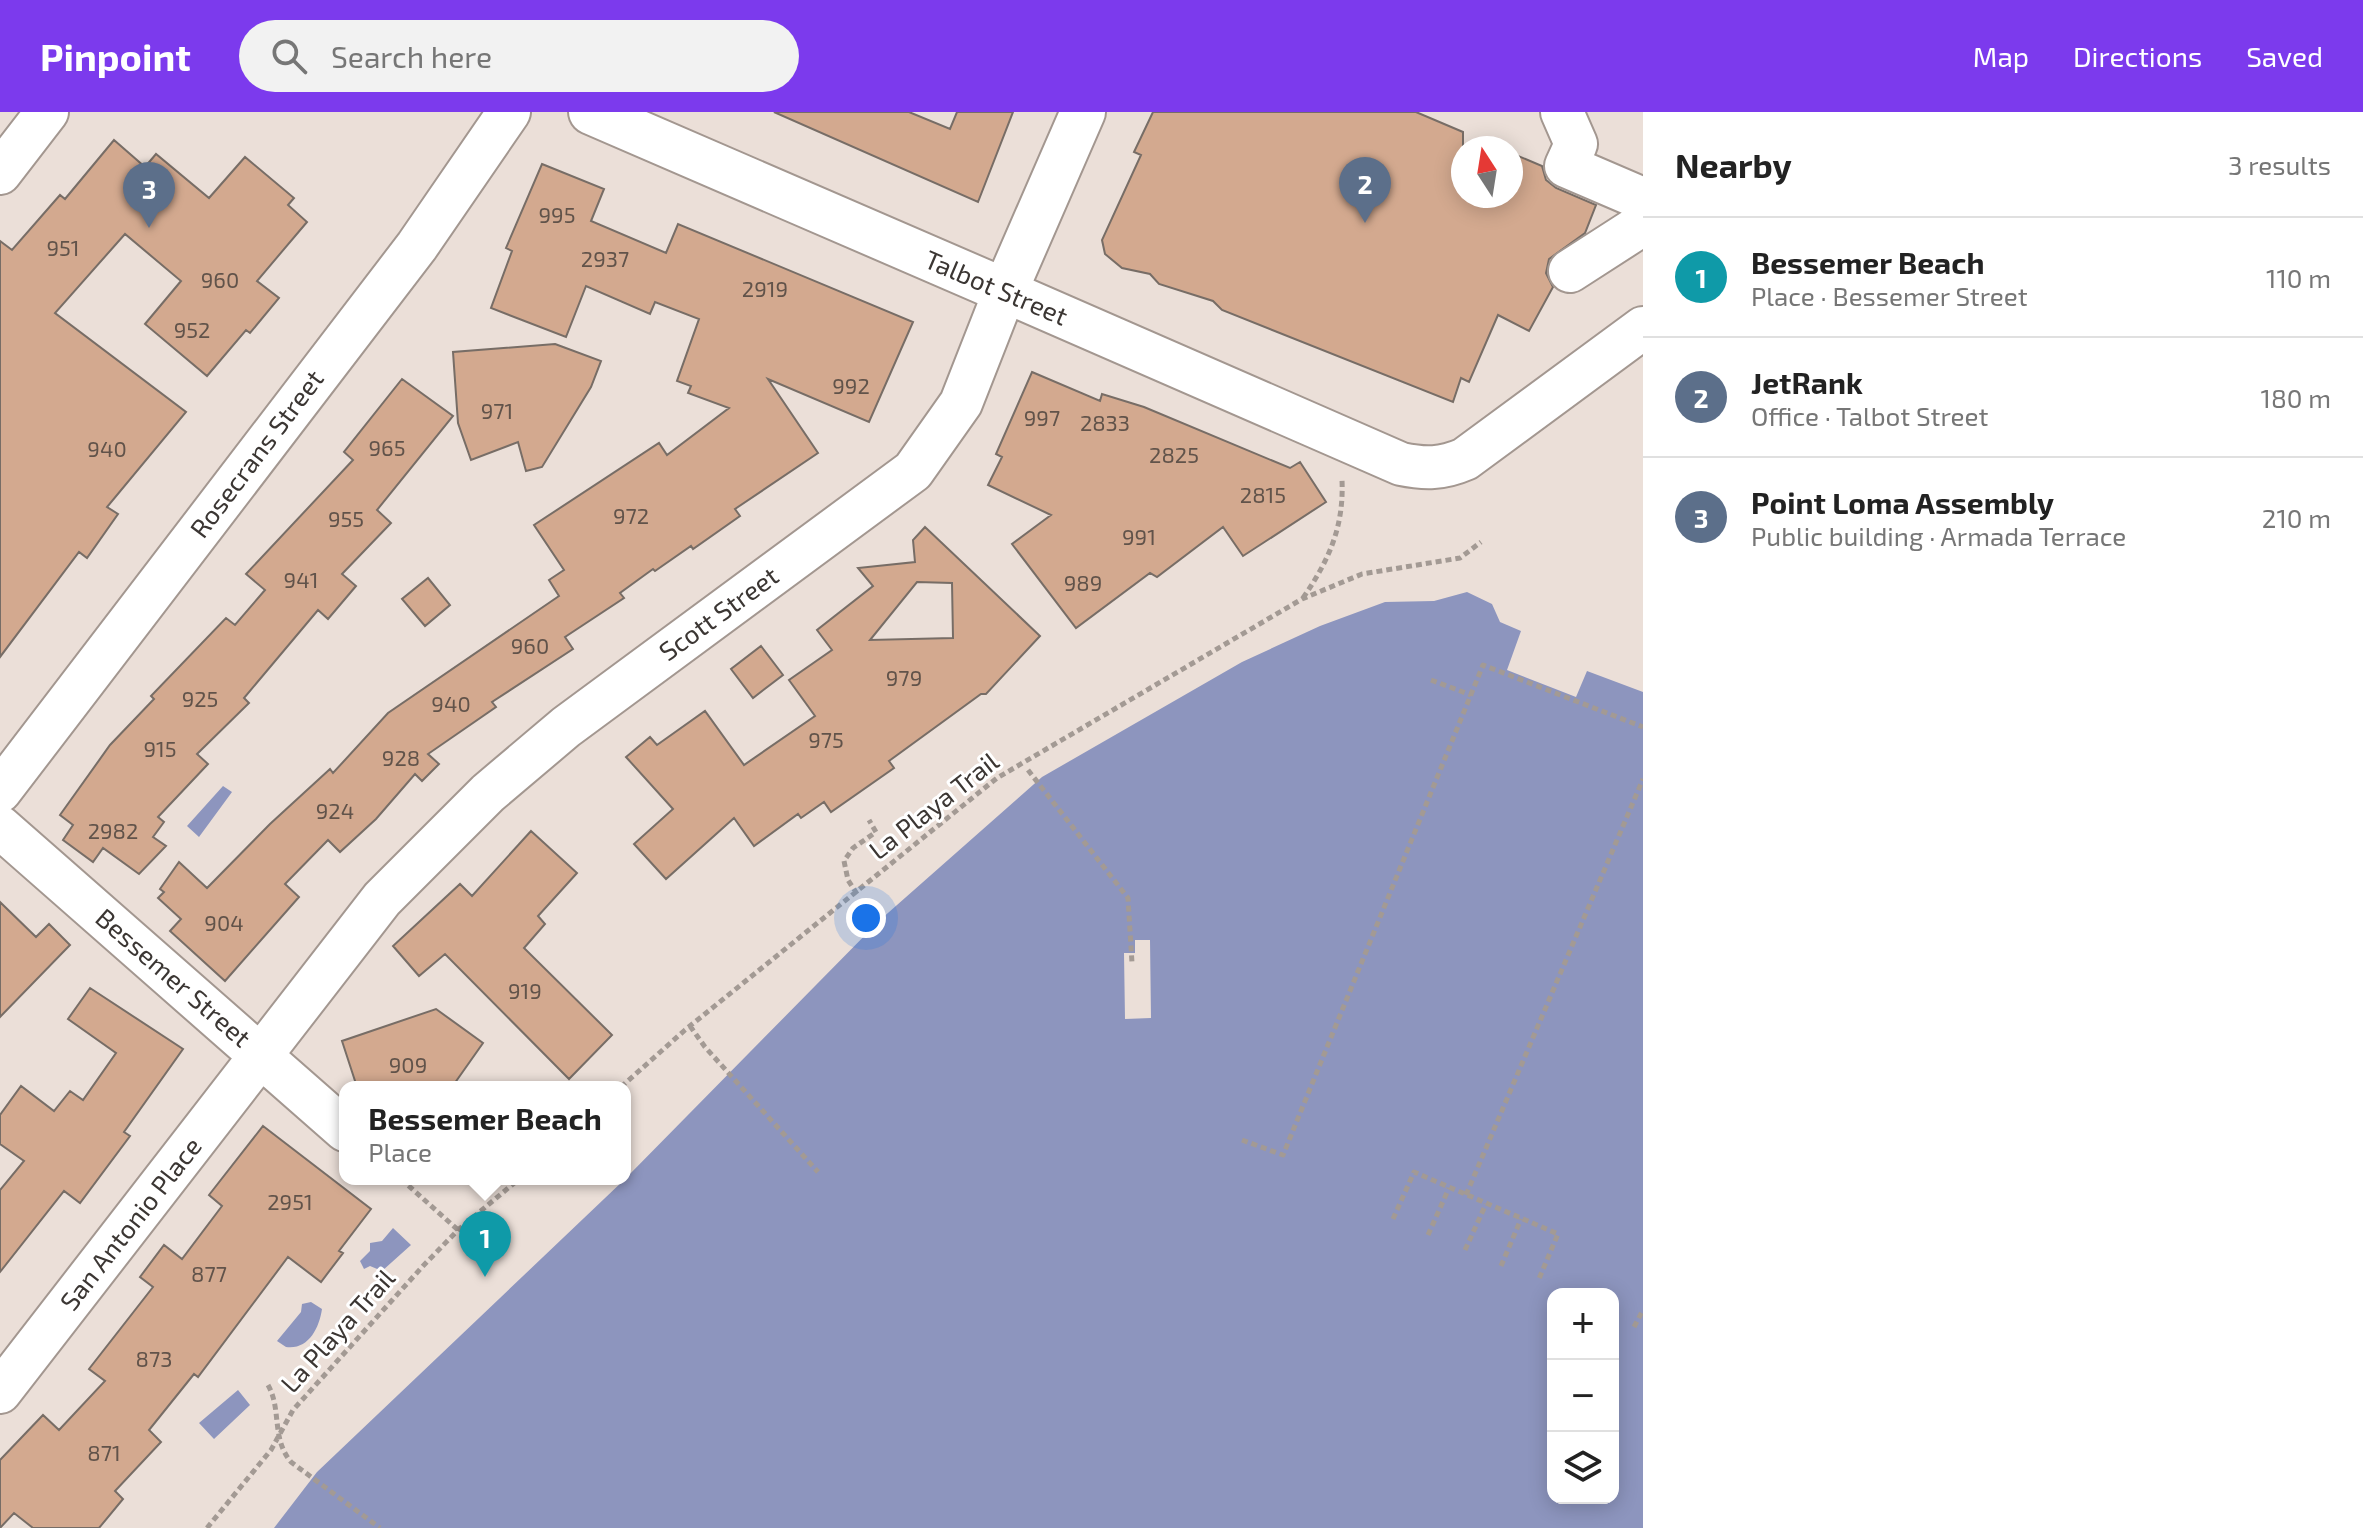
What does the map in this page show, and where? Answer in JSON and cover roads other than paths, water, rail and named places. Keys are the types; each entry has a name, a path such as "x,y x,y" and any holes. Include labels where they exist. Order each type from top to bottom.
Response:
{"main road":[{"name":"Talbot Street","path":"591,112 1005,291"},
{"name":"Scott Street","path":"1005,291 1083,112"}],"street":[{"path":"0,173 47,112"},
{"name":"Rosecrans Street","path":"0,791 417,246 509,112"},
{"path":"1562,112 1576,144 1566,166 1643,199"},
{"path":"1570,271 1643,224"},
{"name":"Talbot Street","path":"1005,291 1401,464 1440,468 1465,459 1636,342"},
{"name":"Scott Street","path":"262,1055 382,899 488,793 566,727 913,471 961,403 1005,291"},
{"name":"Bessemer Street","path":"0,827 339,1125"},
{"name":"San Antonio Place","path":"0,1392 262,1055"}],"water":[{"path":"1467,592 1492,604 1500,622 1521,631 1507,670 1576,697 1587,671 1643,692 1643,1528 274,1528 317,1472 619,1185 631,1185 631,1173 880,920 1042,777 1242,662 1320,626 1385,602 1434,601"},
{"path":"223,786 232,792 199,837 187,826"},
{"path":"393,1228 411,1245 382,1271 370,1266 364,1269 360,1261 370,1251 370,1243 382,1241"},
{"path":"311,1302 322,1309 311,1337 294,1347 286,1347 277,1341 301,1312 302,1304"},
{"path":"238,1390 250,1405 214,1439 199,1423"}],"place":[{"name":"JetRank","path":"1365,223"},
{"name":"Point Loma Assembly","path":"149,228"},
{"name":"Bessemer Beach","path":"485,1277"}]}
